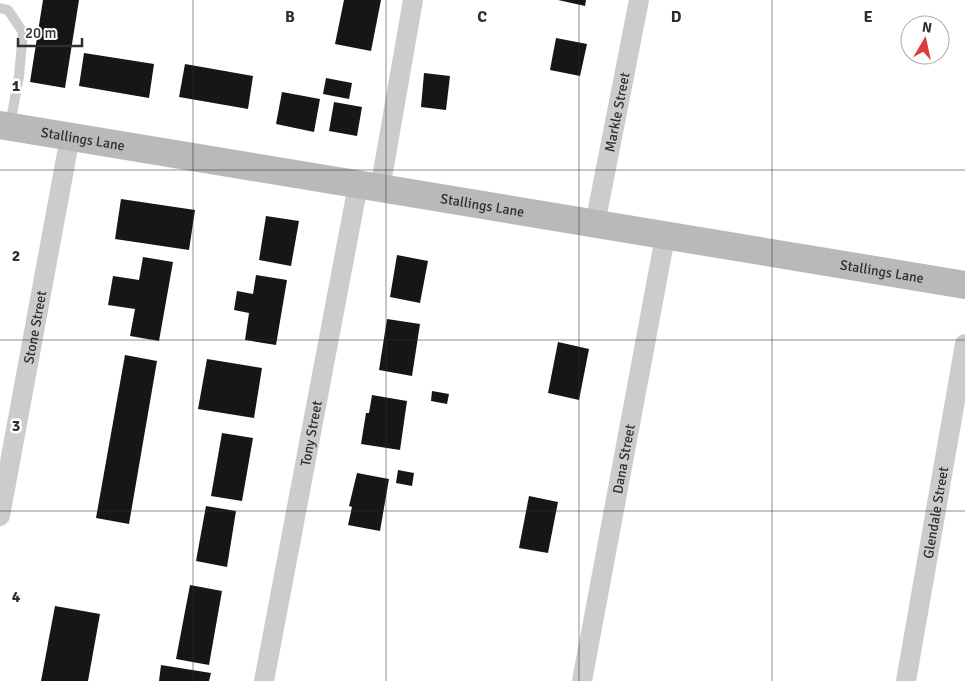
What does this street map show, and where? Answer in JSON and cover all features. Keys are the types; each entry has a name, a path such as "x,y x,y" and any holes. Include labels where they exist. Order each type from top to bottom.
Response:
{"street":[{"name":"Tony Street","path":"264,681 369,187 413,0"},
{"name":"Markle Street","path":"594,224 639,0"},
{"name":"Stallings Lane","path":"5,126 965,285"},
{"name":"Stone Street","path":"0,516 70,137"},
{"name":"Dana Street","path":"582,681 665,236"},
{"name":"Glendale Street","path":"906,681 965,344"}],"lane":[{"path":"0,8 8,10 23,32 18,76 5,126"}],"building":[{"path":"43,0 79,0 65,88 30,82"},
{"path":"344,0 381,0 371,51 335,44"},
{"path":"558,0 586,0 585,6"},
{"path":"556,38 587,44 580,76 550,70"},
{"path":"84,53 154,64 149,98 79,86"},
{"path":"185,64 253,76 248,109 179,97"},
{"path":"424,73 450,76 446,110 421,107"},
{"path":"326,78 352,83 349,99 323,94"},
{"path":"282,92 320,99 314,132 276,124"},
{"path":"334,102 362,107 357,136 329,131"},
{"path":"121,199 195,210 189,250 115,239"},
{"path":"266,216 299,221 291,266 259,260"},
{"path":"397,255 428,261 420,303 390,297"},
{"path":"143,257 173,262 159,341 130,336 135,309 108,305 113,276 139,280"},
{"path":"256,275 287,280 276,345 245,340 249,313 234,310 237,291 253,294"},
{"path":"387,319 420,324 412,376 379,370"},
{"path":"558,342 589,349 579,400 548,393"},
{"path":"125,355 157,361 129,524 96,518"},
{"path":"207,359 262,368 254,418 198,409"},
{"path":"432,391 449,394 447,404 431,401"},
{"path":"372,395 407,401 400,450 361,444 366,413 369,413"},
{"path":"222,433 253,438 242,501 211,496"},
{"path":"398,470 414,473 412,486 396,483"},
{"path":"357,473 389,479 380,531 348,525 352,507 349,506"},
{"path":"529,496 558,502 548,553 519,548"},
{"path":"206,506 236,511 227,567 196,561"},
{"path":"190,585 222,591 209,665 176,659"},
{"path":"55,606 100,614 88,681 41,681"},
{"path":"161,665 211,673 209,681 159,681"}]}
